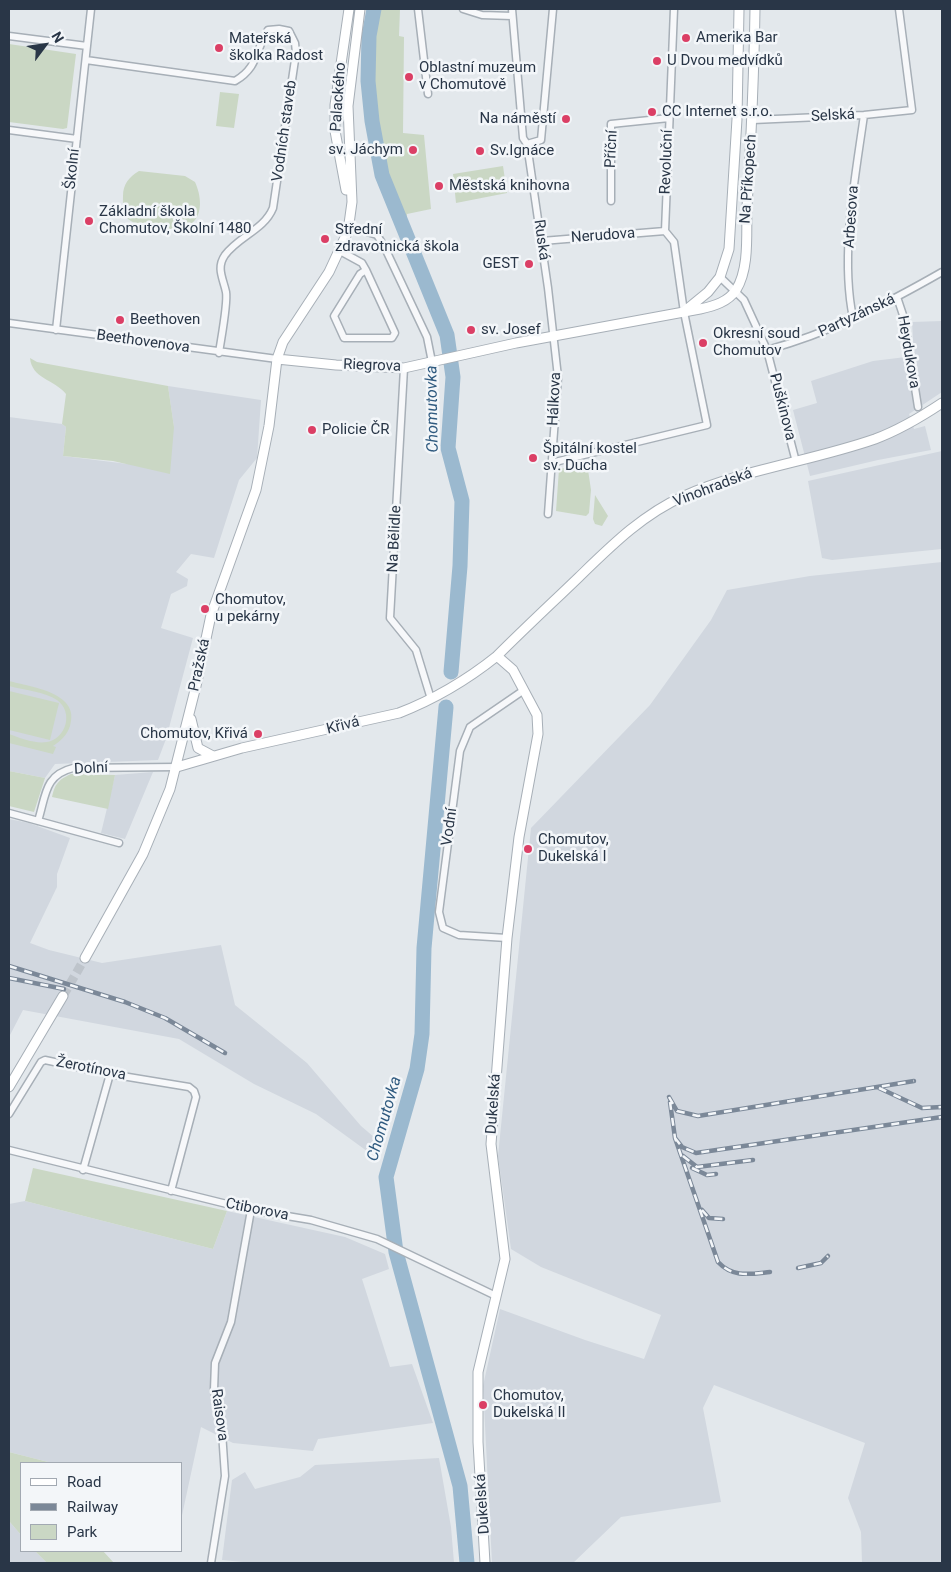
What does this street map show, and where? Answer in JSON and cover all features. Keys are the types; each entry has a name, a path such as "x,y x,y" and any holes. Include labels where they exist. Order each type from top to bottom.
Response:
{"street":[{"name":"Školní","path":"56,330 91,9"},
{"name":"Palackého","path":"348,9 335,105 335,131 350,215"},
{"name":"Palackého","path":"277,359 283,342 329,272 348,231 352,202 348,106 360,9"},
{"path":"418,9 428,94"},
{"path":"463,9 482,15 512,12"},
{"path":"527,144 541,140 553,9"},
{"name":"Revoluční","path":"550,463 707,425 684,312 674,242 665,231 674,9"},
{"name":"Na Příkopech","path":"684,312 708,292 720,278 729,248 737,118 739,9"},
{"name":"Na Příkopech","path":"554,336 718,305 736,291 742,275 744,260 753,120 755,9"},
{"name":"Selská","path":"753,120 864,115 912,110 900,9"},
{"name":"Ruská","path":"512,12 523,138 527,144 554,336"},
{"name":"Vodních staveb","path":"86,60 235,81 245,75 256,62 262,39 268,30 279,29 289,31 295,43 296,53 274,208 269,218 231,248 224,257 220,268 221,280 226,293 219,353"},
{"path":"9,36 87,46"},
{"name":"Arbesova","path":"853,318 848,292 852,203 864,115"},
{"name":"Příční","path":"611,200 611,124 669,118"},
{"path":"9,130 77,140"},
{"path":"364,231 377,235 384,246 427,337 432,362"},
{"name":"Nerudova","path":"542,241 665,231"},
{"path":"340,251 362,263 366,270 395,334 392,338 344,338 334,316 360,274 366,270"},
{"name":"Partyzánská","path":"767,350 817,335 897,298 942,272"},
{"name":"Puškinova","path":"720,278 736,291 750,311 767,350 796,462"},
{"name":"Heydukova","path":"897,298 904,318 918,407"},
{"name":"Beethovenova","path":"9,323 219,353 277,359"},
{"name":"Riegrova","path":"277,359 336,365 404,368 554,336"},
{"name":"Hálkova","path":"548,514 550,463 558,377 554,336"},
{"name":"Pražská","path":"85,958 143,854 162,810 177,767 211,614 256,490 269,426 277,359"},
{"name":"Na Bělidle","path":"404,368 390,618 416,650 431,699"},
{"name":"Vinohradská","path":"497,656 621,537 682,497 741,474 796,462 877,438 901,428 942,403"},
{"name":"Křivá","path":"177,767 213,756 399,713 454,687 497,656"},
{"name":"Dukelská","path":"485,1563 478,1442 478,1372 505,1258 491,1144 507,938 518,837 538,734 536,715 524,690 513,670 497,656"},
{"name":"Vodní","path":"507,938 459,935 444,928 439,912 460,751 470,727 524,690"},
{"path":"190,712 198,748 213,756"},
{"name":"Dolní","path":"38,821 51,779 61,771 73,768 177,767"},
{"path":"9,813 120,843"},
{"path":"9,1086 63,996"},
{"name":"Žerotínova","path":"9,1114 41,1062 45,1060 110,1074 189,1087 194,1091 196,1097 171,1191"},
{"path":"83,1170 110,1074"},
{"name":"Ctiborova","path":"9,1150 83,1170 251,1210 311,1220 377,1239 496,1296"},
{"name":"Raisova","path":"211,1563 225,1476 222,1432 214,1390 215,1362 231,1322 251,1210"}],"shaded area":[{"path":"942,321 942,392 909,414 914,429 925,426 931,450 810,476 793,410 817,403 811,381 873,361 914,356 912,322"},
{"path":"168,386 261,400 257,458 239,480 214,558 191,554 176,572 188,579 187,586 171,594 161,628 193,638 166,739 158,760 55,764 45,778 9,771 9,417 62,424 66,427 63,456 128,464 174,427"},
{"path":"942,451 942,549 832,560 822,558 808,481"},
{"path":"942,562 942,1563 862,1563 861,1532 848,1498 865,1443 714,1385 703,1408 721,1502 621,1517 573,1563 492,1563 483,1386 500,1309 644,1359 661,1315 541,1267 511,1249 498,1156 531,828 650,705 711,620 727,590 810,576"},
{"path":"153,772 125,839 101,833 115,775"},
{"path":"9,819 29,823 70,838 57,874 57,887 30,943 49,950 102,963 221,945 235,1005 307,1063 361,1126 381,1143 371,1154 316,1114 254,1084 179,1039 23,1010 9,1037"},
{"path":"25,1201 213,1249 227,1211 345,1237 385,1254 389,1269 362,1279 390,1367 412,1364 433,1423 318,1439 313,1451 233,1443 201,1427 182,1515 182,1462 48,1462 9,1452 9,1204"},
{"path":"439,1458 451,1527 454,1563 254,1563 222,1560 232,1480 245,1472 255,1489 300,1477 315,1465"},
{"path":"9,1521 20,1534 20,1552 36,1552 47,1563 9,1563"}],"green space":[{"path":"377,9 400,9 399,36 404,37 403,133 424,135 431,209 407,214 407,217 402,218 384,168 373,115 370,61"},
{"path":"9,44 76,54 67,128 9,122"},
{"path":"220,92 239,94 234,128 216,126"},
{"path":"503,166 507,193 456,203 453,174"},
{"path":"139,171 185,176 195,182 199,193 200,205 198,216 194,221 185,227 168,229 148,227 132,222 127,218 123,207 125,184"},
{"path":"30,358 37,362 168,386 174,427 170,474 113,461 63,456 66,427 62,424 66,394 39,375 32,365"},
{"path":"587,463 591,490 589,513 586,516 556,511 559,469"},
{"path":"595,495 608,516 602,526 595,524 593,519"},
{"path":"9,681 51,693 61,698 68,705 71,715 70,726 63,738 53,746 56,747 53,754 9,743 9,734 38,742 54,740 63,731 66,724 65,711 62,705 47,695 9,686"},
{"path":"9,691 59,703 50,740 9,730"},
{"path":"9,771 45,778 34,812 9,806"},
{"path":"71,774 115,775 108,809 52,797 58,783"},
{"path":"33,1168 227,1211 213,1249 25,1201"},
{"path":"9,1452 48,1462 20,1462 20,1534 9,1521"},
{"path":"36,1552 104,1552 114,1563 47,1563"}],"waterway":[{"name":"Chomutovka","path":"374,9 369,36 368,81 372,121 382,175 447,335 453,377 448,448 462,501 460,566 451,672"},
{"name":"Chomutovka","path":"446,707 424,948 422,1034 417,1069 386,1177 396,1252 460,1486 467,1563"}],"tunnel":[{"path":"63,996 85,958"}],"railway":[{"path":"9,966 125,1002 165,1018 225,1053"},
{"path":"9,978 64,989"},
{"path":"669,1097 677,1111 698,1116 914,1081"},
{"path":"879,1088 922,1108 942,1107"},
{"path":"670,1102 675,1138 718,1262 736,1273 770,1272"},
{"path":"675,1138 682,1147 696,1153 942,1117"},
{"path":"683,1156 697,1167 753,1160"},
{"path":"692,1168 707,1175 716,1174"},
{"path":"702,1210 709,1218 723,1219"},
{"path":"798,1268 821,1263 828,1256"}],"place":[{"name":"Amerika Bar","path":"686,38"},
{"name":"Mateřská školka Radost","path":"219,48"},
{"name":"U Dvou medvídků","path":"657,61"},
{"name":"Oblastní muzeum v Chomutově","path":"409,77"},
{"name":"CC Internet s.r.o.","path":"652,112"},
{"name":"Na náměstí","path":"566,119"},
{"name":"sv. Jáchym","path":"413,150"},
{"name":"Sv.Ignáce","path":"480,151"},
{"name":"Městská knihovna","path":"439,186"},
{"name":"Základní škola Chomutov, Školní 1480","path":"89,221"},
{"name":"Střední zdravotnická škola","path":"325,239"},
{"name":"GEST","path":"529,264"},
{"name":"Beethoven","path":"120,320"},
{"name":"sv. Josef","path":"471,330"},
{"name":"Okresní soud Chomutov","path":"703,343"},
{"name":"Policie ČR","path":"312,430"},
{"name":"Špitální kostel sv. Ducha","path":"533,458"},
{"name":"Chomutov, u pekárny","path":"205,609"},
{"name":"Chomutov, Křivá","path":"258,734"},
{"name":"Chomutov, Dukelská I","path":"528,849"},
{"name":"Chomutov, Dukelská II","path":"483,1405"}]}
